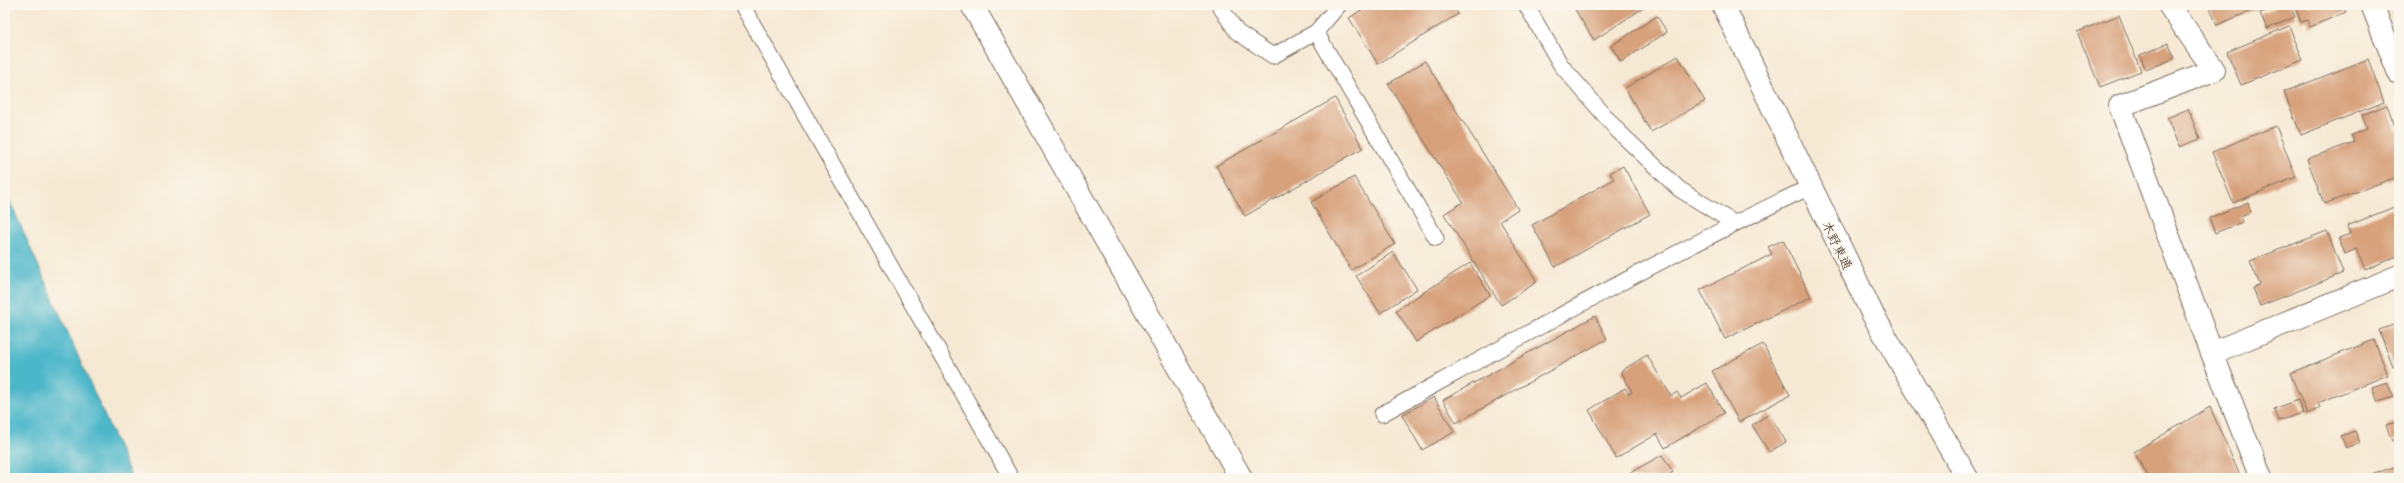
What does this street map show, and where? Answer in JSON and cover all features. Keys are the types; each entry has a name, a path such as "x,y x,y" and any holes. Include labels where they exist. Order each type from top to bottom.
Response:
{"street":[{"path":"972,5 1241,478"},
{"name":"木野東通","path":"1723,5 1872,313 1967,478"},
{"path":"2169,5 2214,70 2120,106 2212,353 2261,478"},
{"path":"2372,5 2399,73"},
{"path":"2212,353 2399,276"}],"lane":[{"path":"742,5 1011,478"},
{"path":"1219,5 1236,32 1273,56 1316,32 1339,5"},
{"path":"1526,5 1561,65 1618,131 1680,189 1734,223"},
{"path":"1316,32 1436,238"},
{"path":"1382,414 1623,281 1734,223 1810,187"}],"water":[{"path":"5,192 8,197 132,478 5,478"}],"building":[{"path":"1369,5 1452,5 1458,14 1378,64 1349,18"},
{"path":"1572,5 1648,5 1594,40"},
{"path":"2209,5 2266,5 2217,25"},
{"path":"2282,5 2290,5 2295,17 2267,29 2260,13"},
{"path":"2294,5 2343,5 2346,12 2310,27 2307,20 2301,22"},
{"path":"2119,15 2141,71 2100,87 2077,32"},
{"path":"1657,16 1667,32 1621,62 1611,46"},
{"path":"2289,26 2303,60 2241,85 2227,52"},
{"path":"2168,43 2175,58 2146,70 2140,55"},
{"path":"1678,56 1705,101 1651,132 1625,88"},
{"path":"2368,59 2384,102 2301,135 2284,92"},
{"path":"1425,61 1518,209 1500,221 1537,282 1501,305 1444,214 1463,202 1388,84"},
{"path":"1335,98 1363,148 1245,216 1216,166"},
{"path":"2387,105 2399,137 2399,176 2324,204 2307,159 2354,142 2351,135 2367,129 2362,115"},
{"path":"2188,109 2200,139 2179,147 2167,118"},
{"path":"2276,126 2296,177 2233,203 2212,152"},
{"path":"1623,166 1650,214 1555,267 1532,225 1614,179 1610,173"},
{"path":"1354,177 1395,244 1351,270 1311,202"},
{"path":"2248,202 2251,212 2240,216 2242,222 2215,233 2209,218"},
{"path":"2399,205 2399,255 2365,270 2356,249 2345,254 2339,238 2350,234 2347,226"},
{"path":"2327,231 2343,273 2260,306 2253,288 2260,285 2250,261"},
{"path":"1783,240 1811,297 1725,339 1700,290 1772,254 1768,247"},
{"path":"1393,252 1417,289 1380,313 1356,276"},
{"path":"1470,263 1490,295 1416,342 1396,310"},
{"path":"1595,316 1607,339 1456,423 1443,400"},
{"path":"2399,323 2399,364 2393,367 2379,330"},
{"path":"2374,340 2388,375 2318,403 2320,408 2307,414 2290,373"},
{"path":"1763,344 1790,395 1739,422 1712,371"},
{"path":"1647,355 1671,396 1677,392 1681,398 1707,383 1724,413 1665,448 1657,434 1616,458 1589,410 1625,388 1629,394 1632,392 1621,371"},
{"path":"2387,382 2393,397 2378,402 2372,387"},
{"path":"1434,397 1454,432 1422,450 1402,415"},
{"path":"2298,400 2303,413 2278,421 2274,409"},
{"path":"2210,407 2241,478 2149,478 2134,452"},
{"path":"1769,414 1786,442 1769,452 1752,425"},
{"path":"2399,421 2399,438 2392,441 2386,425"},
{"path":"2355,431 2360,443 2346,448 2341,436"},
{"path":"1662,455 1673,472 1663,478 1630,478 1628,474"},
{"path":"2399,465 2399,478 2363,478"}]}
